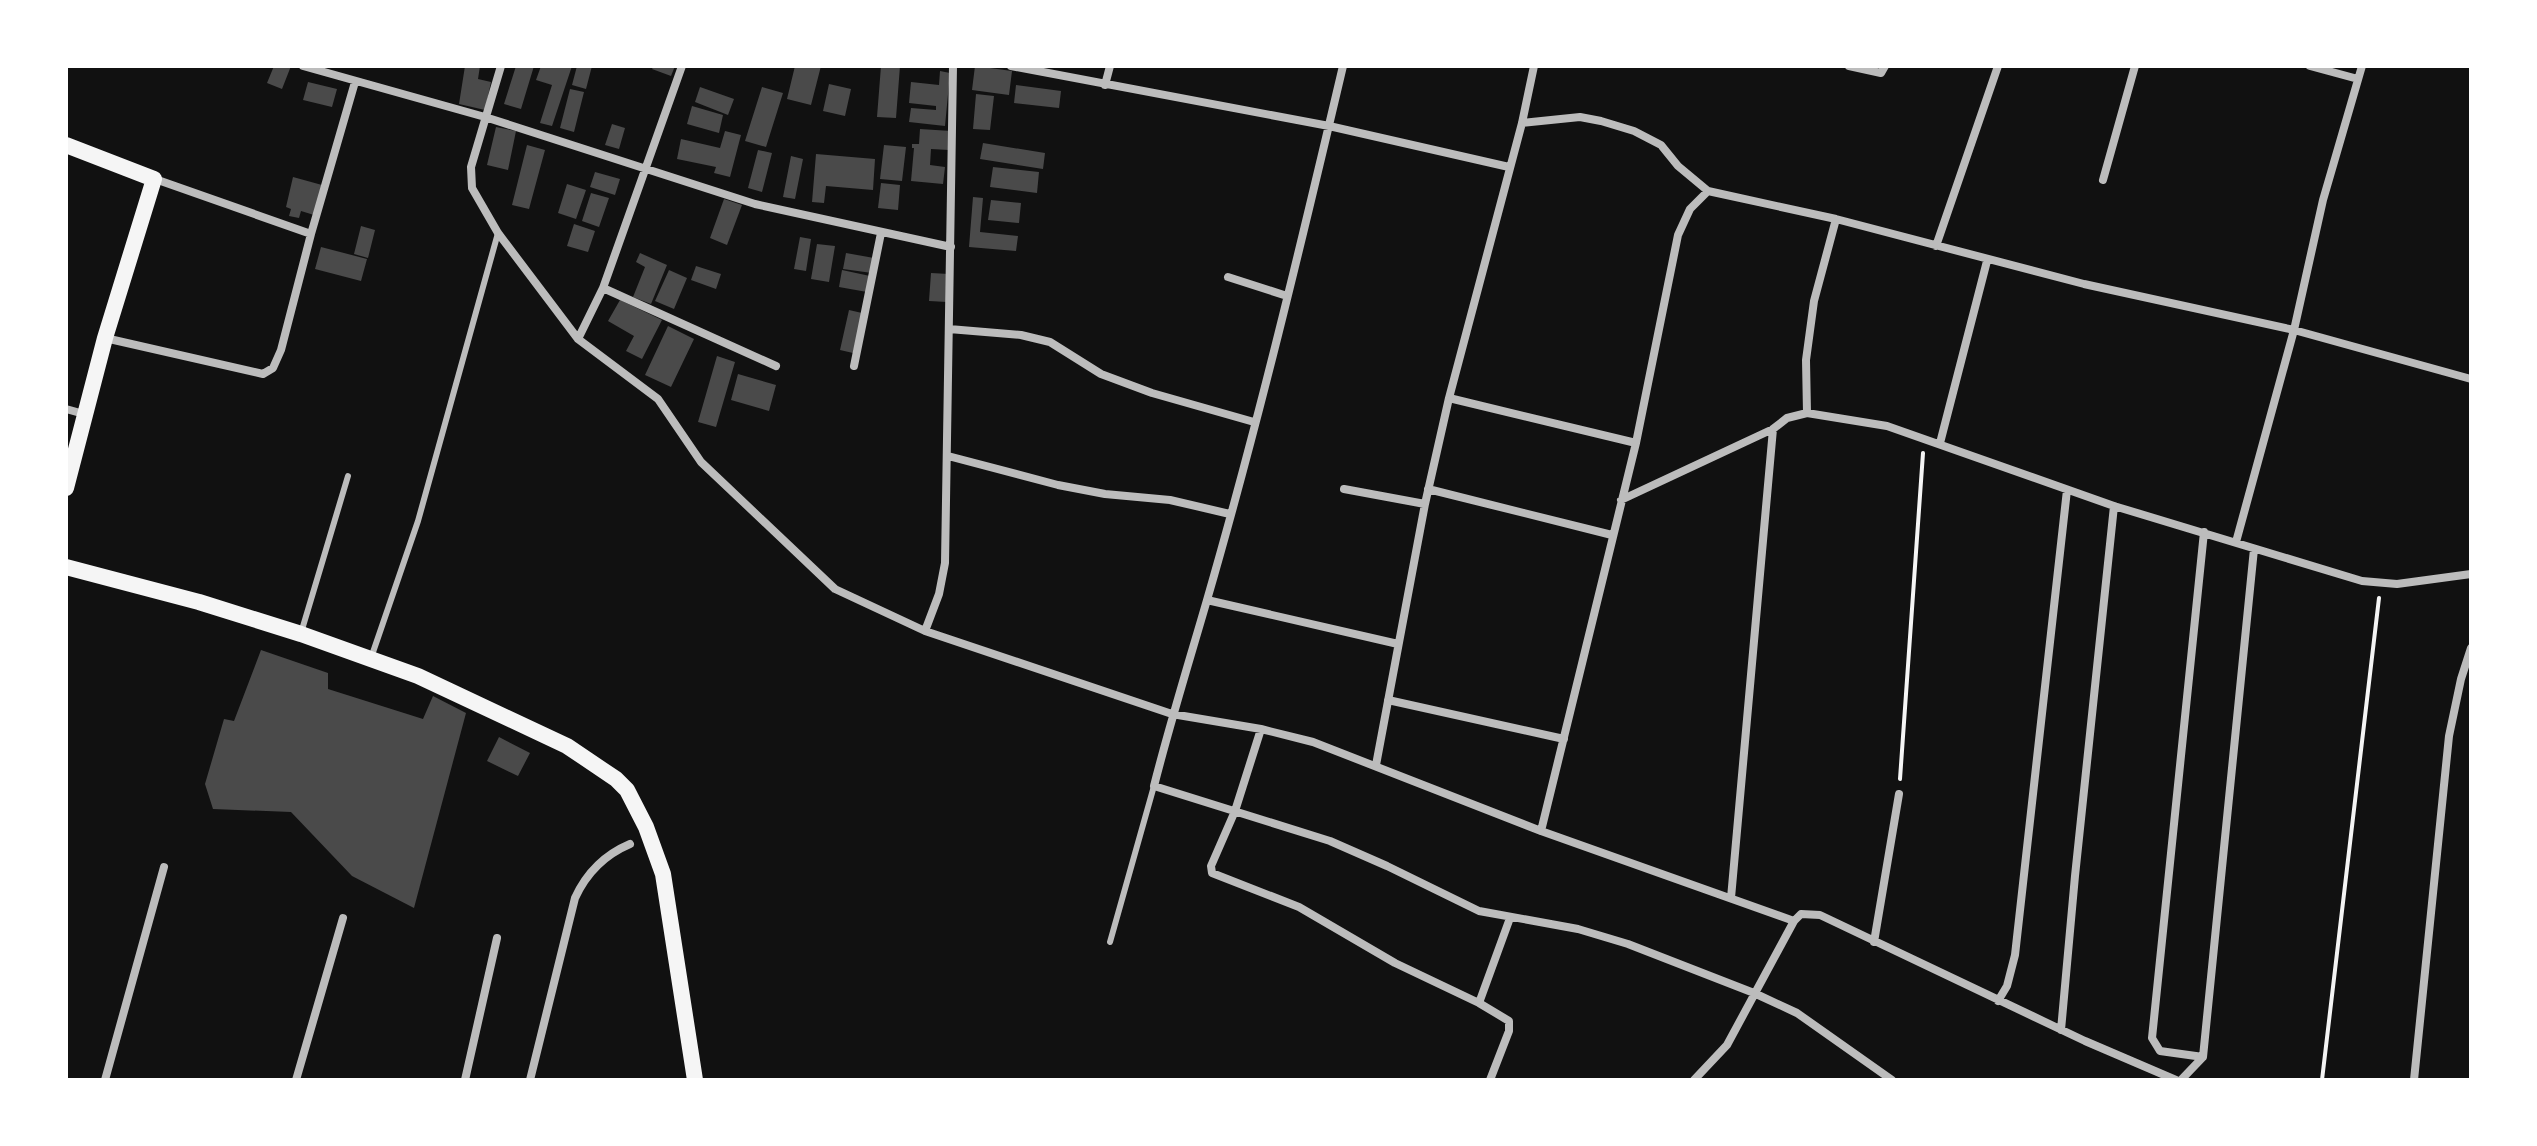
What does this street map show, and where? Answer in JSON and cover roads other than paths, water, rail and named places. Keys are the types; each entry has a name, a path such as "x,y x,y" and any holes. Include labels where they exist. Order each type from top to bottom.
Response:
{"main road":[{"path":"66,145 154,179 105,338 66,488"},
{"path":"66,567 199,602 418,676 567,746 594,762 627,790 646,827 663,874 695,1080"}],"street":[{"path":"303,66 485,117 755,204 951,247"},
{"path":"501,66 471,167 472,188 498,233 578,339 658,399 701,462 835,589 925,631 1172,714 1261,729 1313,742 1541,831 1794,921"},
{"path":"578,339 603,288 682,66"},
{"path":"925,631 939,594 945,563 953,66"},
{"path":"1011,66 1329,126 1509,167"},
{"path":"1105,85 1110,66"},
{"path":"1343,66 1230,514 1154,786 1330,841 1479,911 1578,929 1628,944 1754,993 1797,1013 1892,1080"},
{"path":"1376,765 1428,489 1534,66"},
{"path":"1849,66 1881,73 1885,66"},
{"path":"1936,246 1998,66"},
{"path":"2103,180 2135,66"},
{"path":"2310,66 2358,79"},
{"path":"2236,542 2294,330 2323,200 2362,66"},
{"path":"105,338 223,367 263,374 273,368 281,350 355,82"},
{"path":"1522,123 1580,117 1634,131 1661,145 1678,166 1708,191 1836,219 1987,261 2294,330 2471,379"},
{"path":"154,179 311,234"},
{"path":"1541,831 1636,443 1678,235 1690,209 1708,191"},
{"path":"1807,413 1806,360 1814,301 1836,219"},
{"path":"854,366 881,233"},
{"path":"1940,443 1987,261"},
{"path":"1228,277 1287,296"},
{"path":"603,288 776,366"},
{"path":"949,329 1021,335 1050,342 1101,374 1152,393 1254,422"},
{"path":"1449,398 1636,443"},
{"path":"66,409 84,414"},
{"path":"1621,500 1773,429 1787,418 1807,413 1887,426 2114,506 2362,581 2397,584 2471,574"},
{"path":"1731,898 1773,429"},
{"path":"948,456 1058,485 1105,494 1170,500 1230,514"},
{"path":"1344,489 1425,504"},
{"path":"1428,489 1612,535"},
{"path":"1998,1001 2007,986 2015,955 2067,490"},
{"path":"2061,1030 2114,506"},
{"path":"2203,1057 2160,1051 2152,1038 2204,532"},
{"path":"1694,1080 1727,1045 1794,921 1801,914 1820,915 1998,1001 2178,1080 2203,1057 2254,549"},
{"path":"1207,600 1398,644"},
{"path":"2414,1080 2449,736 2470,655"},
{"path":"1388,700 1564,739"},
{"path":"1261,729 1235,811 1211,866 1212,873 1299,907 1395,963 1479,1003 1509,1021 1511,1025 1490,1080"},
{"path":"1874,942 1899,794"},
{"path":"530,1080 575,898 585,877 605,859 630,844"},
{"path":"105,1080 164,867"},
{"path":"296,1080 343,918"},
{"path":"1479,1003 1510,918"},
{"path":"465,1080 497,938"}],"lane":[{"path":"370,659 418,521 498,233"},
{"path":"301,634 348,476"},
{"path":"1110,942 1154,786"}]}
